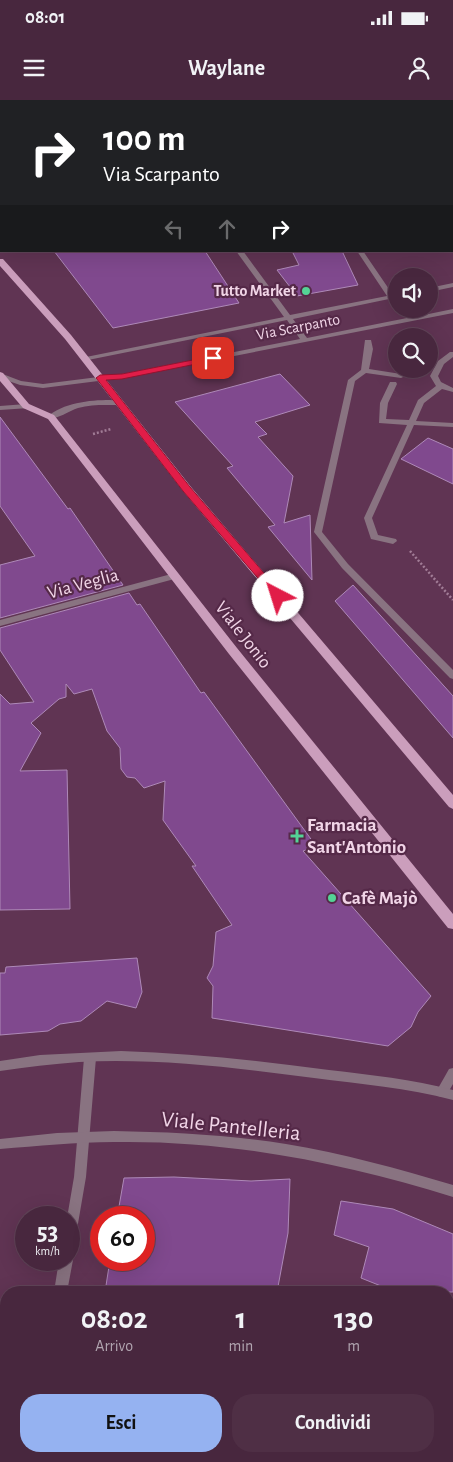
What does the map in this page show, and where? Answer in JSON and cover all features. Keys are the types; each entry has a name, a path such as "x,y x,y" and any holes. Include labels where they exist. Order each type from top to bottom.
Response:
{"main road":[{"path":"0,261 38,302 86,359 187,489 453,804"},
{"name":"Viale Jonio","path":"0,375 26,406 50,417 233,652 453,924"}],"street":[{"path":"240,252 305,340"},
{"path":"361,252 388,290"},
{"path":"438,288 453,285"},
{"name":"Via Scarpanto","path":"86,359 388,299"},
{"name":"Via Scarpanto","path":"0,375 20,383 43,386 128,375 453,310"},
{"path":"365,371 369,349 368,342"},
{"path":"453,354 435,371 435,381 441,386 453,390"},
{"path":"388,374 365,371 352,380 318,532 345,566 453,676"},
{"path":"393,384 384,404 382,420 453,425"},
{"path":"393,541 374,537 368,518 421,402 441,386"},
{"path":"50,417 69,407 84,403 119,403"},
{"path":"0,408 26,406"},
{"name":"Via Veglia","path":"0,623 175,576"},
{"path":"75,1206 80,1177 90,1058"},
{"path":"0,1066 90,1058 170,1058 248,1064 448,1093 453,1073"},
{"name":"Viale Pantelleria","path":"0,1144 84,1137 173,1138 252,1145 350,1162 453,1191"},
{"path":"61,1286 64,1271"}],"path":[{"path":"88,436 117,427"},
{"path":"393,541 407,548 453,600"}],"building":[{"path":"55,252 206,252 239,303 113,328"},
{"path":"292,252 342,252 358,285 297,296 277,270 299,265"},
{"path":"280,374 310,405 255,422 267,434 258,437 293,476 284,523 310,515 312,580 268,527 275,525 227,468 233,466 175,402"},
{"path":"0,417 68,509 70,508 123,585 0,618 0,565 35,556 0,506"},
{"path":"428,438 453,449 453,484 401,459"},
{"path":"353,585 453,696 453,738 335,601"},
{"path":"129,593 137,605 140,604 201,693 204,692 316,846 303,851 431,996 418,1012 411,1027 388,1046 212,1018 213,986 207,978 213,966 216,932 232,925 192,866 196,866 163,820 165,781 144,788 135,778 127,777 121,769 120,748 107,731 92,689 74,694 66,684 66,697 59,699 31,723 41,733 20,771 67,770 70,909 0,910 0,694 10,704 34,702 0,650 0,628"},
{"path":"137,958 142,992 136,1008 107,1001 81,1021 60,1024 48,1031 0,1035 0,973 5,973 6,967"},
{"path":"174,1177 251,1181 290,1179 288,1233 278,1286 106,1286 108,1271 155,1271 155,1206 119,1206 124,1178"},
{"path":"341,1201 393,1209 453,1234 453,1286 381,1286 361,1278 369,1247 334,1235"}],"place":[{"name":"Tutto Market","path":"306,291"},
{"name":"Farmacia Sant'Antonio","path":"297,836"},
{"name":"Cafè Majò","path":"332,898"}],"route":[{"path":"213,358 122,376 100,378 187,489 278,596"}]}
